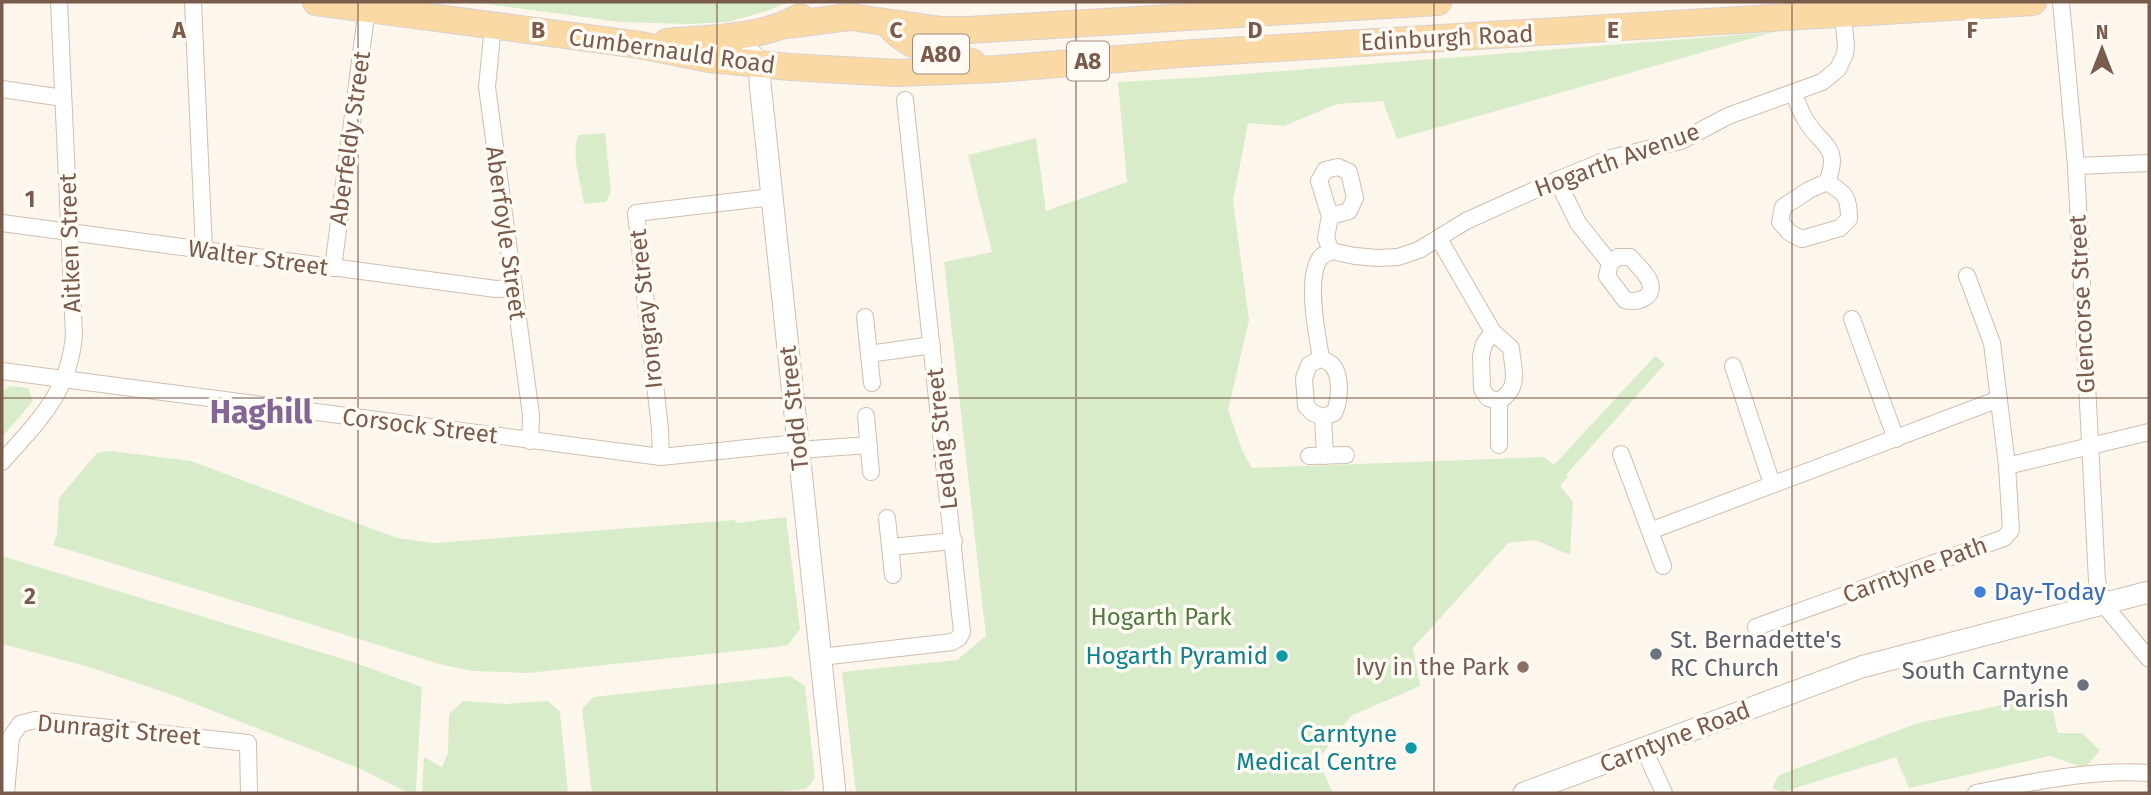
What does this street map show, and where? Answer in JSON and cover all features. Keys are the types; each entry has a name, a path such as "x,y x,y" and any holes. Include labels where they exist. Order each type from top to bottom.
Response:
{"main road":[{"name":"Cumbernauld Road","path":"316,2 640,45 709,60 861,72"},
{"path":"760,65 786,25 825,2"},
{"name":"Edinburgh Road","path":"786,25 850,17 892,16 942,30 970,30 1438,2"},
{"name":"Edinburgh Road","path":"861,72 997,69 1780,10 2033,2"},
{"name":"A80","path":"892,16 912,43 935,53 997,69"},
{"name":"A80","path":"861,72 878,63 886,54 892,16"},
{"name":"A8","path":"640,45 730,37 786,25"}],"street":[{"name":"Aitken Street","path":"2,461 55,399 65,380 72,352 74,335 59,2"},
{"path":"193,2 204,251"},
{"name":"Glencorse Street","path":"2061,2 2076,166 2097,581 2104,605"},
{"name":"Aberfeldy Street","path":"333,268 367,8"},
{"name":"Hogarth Avenue","path":"1331,250 1355,256 1398,257 1419,250 1466,221 1558,180 1611,158 1681,141 1728,116 1822,82 1838,69 1845,54 1842,8"},
{"name":"Aberfoyle Street","path":"493,25 487,87 531,415 530,441"},
{"path":"730,37 743,46 760,65"},
{"name":"Todd Street","path":"760,65 771,197 835,793"},
{"path":"2,89 63,97"},
{"path":"1793,93 1805,120 1831,150 1833,168 1827,182"},
{"name":"Ledaig Street","path":"821,657 952,642 959,638 962,632 905,100"},
{"path":"2076,166 2149,163"},
{"path":"1558,180 1578,223 1610,263"},
{"name":"Irongray Street","path":"661,457 636,213 771,197"},
{"path":"1321,358 1313,309 1314,281 1320,258 1331,250 1326,238 1330,216"},
{"name":"Walter Street","path":"2,223 496,289 514,288"},
{"path":"1439,239 1493,332 1510,348 1514,383 1508,395 1499,401 1488,398 1482,389 1480,356 1484,344 1493,332"},
{"name":"Carntyne Path","path":"1756,627 2004,538 2011,530 2007,467 1992,342 1967,276"},
{"path":"865,317 872,383"},
{"path":"1852,319 1896,439"},
{"path":"869,354 932,345"},
{"path":"1321,358 1330,363 1336,373 1338,404 1334,413 1323,417 1306,406 1304,378 1309,365 1321,358"},
{"path":"1733,366 1772,484"},
{"name":"Corsock Street","path":"2,372 661,457 798,446 869,444"},
{"path":"1650,531 1999,399"},
{"path":"1499,401 1499,445"},
{"path":"866,416 871,472"},
{"path":"1323,417 1325,456"},
{"path":"2007,467 2149,432"},
{"path":"1621,454 1663,566"},
{"path":"1308,456 1346,455"},
{"path":"887,518 893,575"},
{"path":"890,547 954,541"},
{"name":"Carntyne Road","path":"1524,793 1861,667 2149,592"},
{"path":"2104,605 2149,659"},
{"name":"Dunragit Street","path":"6,793 11,737 20,724 27,721 248,743 248,793"},
{"path":"1644,749 1664,793"},
{"path":"1976,793 2101,773 2149,773"}],"green space":[{"path":"473,2 789,2 728,22 689,24 620,22"},
{"name":"Hogarth Park","path":"1774,32 1397,139 1383,101 1337,104 1284,126 1248,123 1233,201 1249,320 1228,410 1243,452 1252,468 1544,457 1554,465 1655,356 1665,364 1566,475 1568,477 1560,486 1573,502 1570,555 1535,540 1508,543 1413,648 1420,686 1351,716 1318,760 1333,793 856,793 842,672 957,660 986,636 944,262 992,252 968,155 1036,138 1046,211 1127,182 1118,82"},
{"path":"605,133 611,192 606,202 584,204 576,161 578,135"},
{"path":"10,386 28,388 33,401 2,437 2,392"},
{"path":"110,451 191,461 397,538 434,543 735,520 736,523 786,517 800,629 788,645 776,647 528,673 473,671 443,665 53,545 57,534 59,498 97,453"},
{"path":"2,556 350,661 422,687 416,790 409,793 363,770 170,694 86,666 2,644"},
{"path":"790,676 805,686 815,778 806,789 766,793 592,793 582,709 593,697"},
{"path":"2049,695 2058,733 2082,733 2100,750 2085,768 2050,756 1909,788 1896,757 1782,792 1772,788 1779,775 1918,723"},
{"path":"463,701 506,704 548,701 560,712 568,793 422,792 424,757 442,767 448,753 449,714"}],"place":[{"name":"Day-Today","path":"1980,592"},
{"name":"St. Bernadette's RC Church","path":"1656,654"},
{"name":"Hogarth Pyramid","path":"1282,656"},
{"name":"Ivy in the Park","path":"1523,667"},
{"name":"South Carntyne Parish","path":"2083,685"},
{"name":"Carntyne Medical Centre","path":"1411,748"}],"district":[{"name":"Haghill","path":"261,412"}]}
